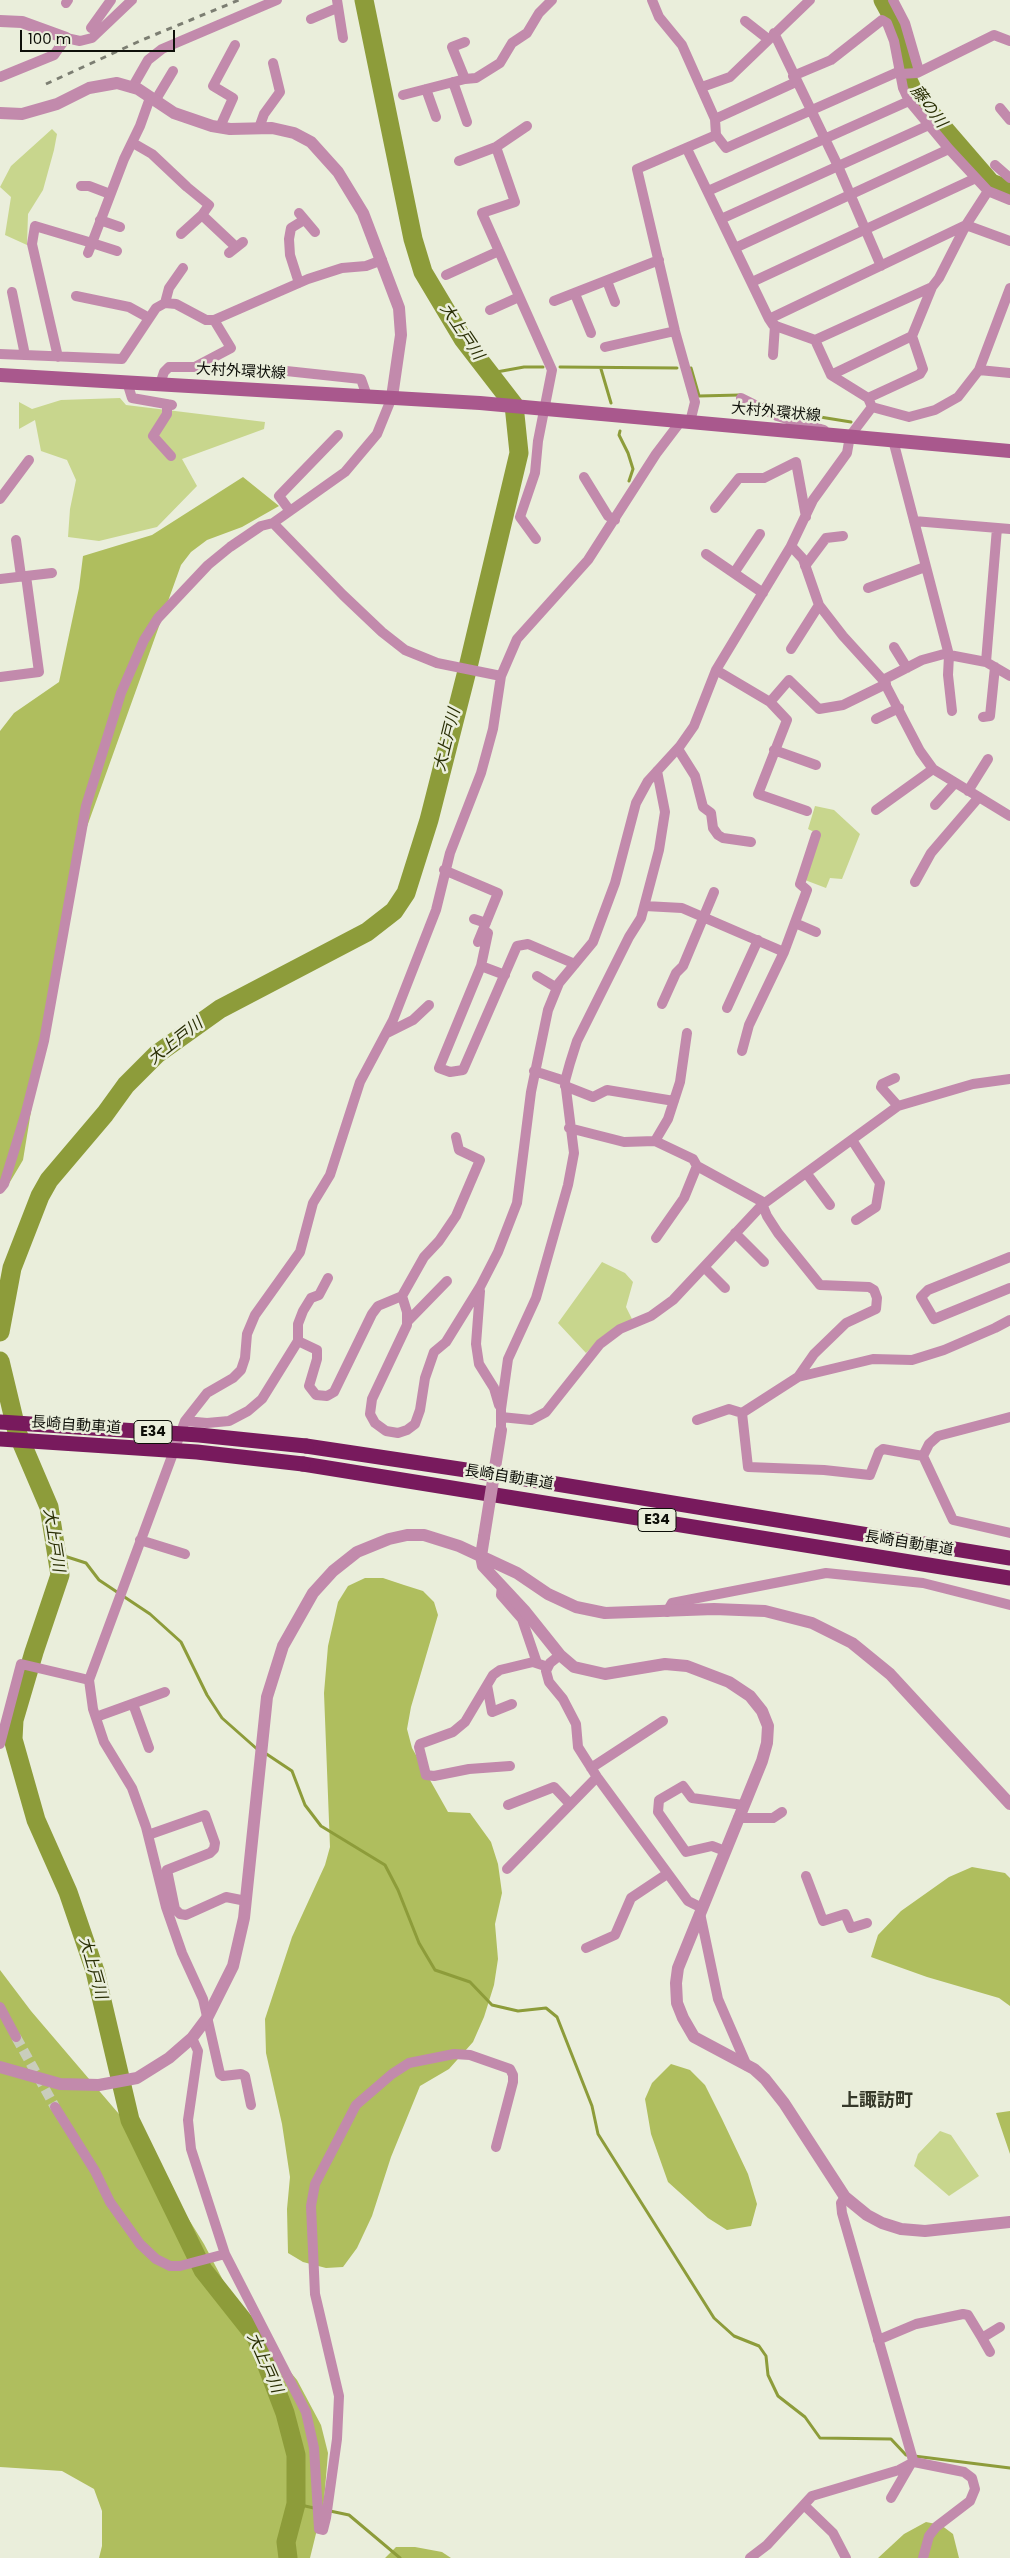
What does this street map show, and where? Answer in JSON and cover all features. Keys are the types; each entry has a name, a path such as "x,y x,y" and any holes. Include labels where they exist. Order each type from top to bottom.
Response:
{"highway":[{"name":"長崎自動車道","path":"0,1422 199,1435 306,1446 526,1479 1010,1558"},
{"name":"長崎自動車道","path":"0,1439 197,1452 303,1464 1010,1578"}],"main road":[{"name":"大村外環状線","path":"0,375 480,403 1010,451"}],"street":[{"path":"0,21 22,22 66,38 87,40 91,28 111,0"},
{"path":"91,28 132,0"},
{"path":"132,88 148,60 162,49 276,0"},
{"path":"403,95 476,78 500,63 512,43 527,33 539,13 552,0"},
{"path":"652,0 660,17 682,45 715,119 716,135 726,148 900,72 918,72 994,35 1010,41"},
{"path":"702,87 730,77 810,0"},
{"path":"893,0 905,23 918,72"},
{"path":"311,19 337,4 343,38"},
{"path":"715,119 831,60 882,20 887,23 894,41 900,72 909,101 949,149 988,191 1010,200"},
{"path":"745,21 771,36 838,166 881,266"},
{"path":"0,77 54,55 66,38"},
{"path":"465,42 452,47 466,79"},
{"path":"220,127 233,98 213,86 235,45"},
{"path":"259,128 264,114 280,92 273,62"},
{"path":"90,248 124,159 153,99 173,71"},
{"path":"453,82 467,122"},
{"path":"0,113 22,114 57,104 89,88 117,83 132,88 153,99 174,113 220,127 272,128 294,133 311,142 326,156 363,213 399,308 402,335 392,397 377,434 362,454 345,472 273,523 261,526 208,565 158,618 144,640 121,693 86,806 44,1041 26,1112 4,1184 0,1189"},
{"path":"426,89 436,117"},
{"path":"708,191 909,101"},
{"path":"1000,108 1010,120"},
{"path":"721,219 929,125"},
{"path":"459,161 496,147 527,126"},
{"path":"251,2105 245,2076 241,2074 223,2076 220,2074 203,1999 182,1953 166,1907 148,1835 132,1788 104,1742 96,1718 90,1680 185,1421 207,1393 233,1378 241,1370 245,1358 247,1334 255,1315 300,1252 313,1203 330,1175 351,1105 360,1082 386,1033 436,910 444,870 481,773 493,728 501,676 517,639 588,560 656,454 686,422 695,402 675,331 637,170 716,135"},
{"path":"133,143 152,154 209,205 202,215 181,234"},
{"path":"496,147 515,202 482,213 552,370 542,410 535,473 520,517 536,539"},
{"path":"687,149 772,322 773,355"},
{"path":"735,248 949,149"},
{"path":"995,165 1010,178"},
{"path":"752,282 976,178"},
{"path":"81,186 89,186 110,194"},
{"path":"447,1281 407,1322 372,1399 370,1414 375,1423 386,1432 398,1433 407,1430 415,1424 420,1410 425,1378 434,1352 446,1342 480,1287 498,1252 517,1203 534,1071 548,1010 557,988 593,942 615,883 636,803 648,781 678,749 694,726 716,670 791,546 813,500 847,453 850,436 870,402 920,374 923,369 912,336 932,287 939,278 966,225 988,191"},
{"path":"202,215 236,247"},
{"path":"299,283 290,255 291,228 302,217 315,232"},
{"path":"100,220 120,227"},
{"path":"772,322 966,225 1010,241"},
{"path":"58,357 32,244 36,226 90,248 117,250"},
{"path":"446,275 499,251"},
{"path":"0,354 122,359 148,318 156,308 165,303 176,304 206,320 214,320 299,283 342,268 366,266 382,260"},
{"path":"554,302 659,260"},
{"path":"165,303 169,288 183,268"},
{"path":"607,281 615,302"},
{"path":"815,340 932,287"},
{"path":"772,322 815,340 831,375 870,402 909,417 935,410 958,397 979,370 1010,288"},
{"path":"12,292 25,355"},
{"path":"574,294 591,333"},
{"path":"76,296 129,307 148,318"},
{"path":"490,310 519,298"},
{"path":"160,384 169,367 194,367 231,348 214,320"},
{"path":"605,347 675,331"},
{"path":"831,375 912,336"},
{"path":"277,370 361,379 367,396"},
{"path":"979,370 1010,373"},
{"path":"128,382 132,398 170,404 167,414 153,436 171,456"},
{"path":"741,398 777,416 850,436"},
{"path":"290,511 279,496 312,471 338,435"},
{"path":"893,440 949,656 948,675 952,711"},
{"path":"0,499 29,460"},
{"path":"715,508 739,478 764,478 796,462 806,517"},
{"path":"584,477 608,516 615,520"},
{"path":"914,522 1010,529"},
{"path":"273,523 382,632 405,650 437,663 501,676"},
{"path":"983,717 990,716 996,528"},
{"path":"734,573 741,555 760,534"},
{"path":"805,566 826,538 843,536"},
{"path":"0,678 39,672 24,576 16,540"},
{"path":"791,546 803,559 819,605 842,636 884,682 920,751 933,769 1010,816"},
{"path":"706,554 763,593"},
{"path":"868,588 925,567"},
{"path":"0,579 52,573"},
{"path":"790,649 819,605"},
{"path":"894,647 907,668"},
{"path":"770,702 789,680 819,709 843,705 922,660 944,654 991,664 1010,676"},
{"path":"716,670 770,702 787,720 758,794 808,811"},
{"path":"876,719 899,708"},
{"path":"678,749 695,776 703,807 711,813 713,828 718,835 723,838 751,842"},
{"path":"774,750 816,765"},
{"path":"968,790 988,760"},
{"path":"876,810 933,769"},
{"path":"657,772 665,812 642,918 629,937 577,1041 565,1084 569,1128 574,1154 568,1185 536,1298 508,1359 481,1556 483,1566 524,1610 560,1656 574,1667 605,1674 665,1664 687,1666 729,1682 750,1696 762,1711 768,1726 767,1743 678,1968 676,1983 677,2003 694,2037 748,2066 765,2079 784,2103 846,2197 867,2215 882,2223 901,2229 925,2231 1010,2222"},
{"path":"935,805 955,783"},
{"path":"915,882 931,853 979,798"},
{"path":"742,1051 750,1025 784,952 807,890 800,884 816,835"},
{"path":"444,870 498,893 478,942"},
{"path":"662,1004 705,918 714,892"},
{"path":"645,906 682,908 784,952"},
{"path":"474,919 488,933 481,966 438,1068 450,1072 463,1070 517,946 528,944 575,964"},
{"path":"795,923 816,932"},
{"path":"727,1008 733,991 758,940"},
{"path":"481,966 505,975"},
{"path":"537,976 557,988"},
{"path":"386,1033 413,1020 429,1005"},
{"path":"655,1141 668,1119 680,1082 687,1034"},
{"path":"534,1071 593,1098 606,1090 674,1101"},
{"path":"895,1078 882,1084 881,1087 898,1106"},
{"path":"501,1419 532,1420 546,1412 600,1344 620,1330 651,1316 673,1300 762,1205 898,1106 972,1084 1010,1079"},
{"path":"569,1128 624,1142 655,1141 693,1159 697,1166 761,1201 778,1233 820,1285 869,1287 874,1290 877,1298 876,1309 846,1323 814,1354 798,1377"},
{"path":"298,1341 317,1350 317,1359 309,1386 316,1395 326,1396 334,1392 372,1314 378,1306 402,1296 424,1257 440,1241 456,1216 480,1160 460,1150 456,1137"},
{"path":"852,1140 880,1183 876,1207 856,1220"},
{"path":"656,1238 684,1198 697,1166"},
{"path":"807,1174 830,1205"},
{"path":"735,1234 764,1262"},
{"path":"1010,1257 928,1290 922,1297 934,1319 1010,1288"},
{"path":"704,1267 725,1288"},
{"path":"185,1421 207,1423 229,1421 248,1411 262,1399 298,1341 298,1324 302,1311 312,1298 319,1295 328,1278"},
{"path":"480,1287 476,1344 479,1364 494,1388 501,1419"},
{"path":"402,1296 407,1312 407,1322"},
{"path":"742,1413 798,1377 873,1359 912,1360 944,1350 1010,1320"},
{"path":"696,1420 730,1409 742,1413"},
{"path":"742,1413 748,1466 824,1470 870,1475 879,1452 883,1449 923,1456"},
{"path":"923,1456 929,1444 938,1436 1010,1417"},
{"path":"923,1456 953,1520 1010,1533"},
{"path":"0,2067 60,2084 99,2085 137,2078 169,2058 192,2038 207,2018 222,1994 233,1966 246,1900 267,1697 283,1646 312,1593 334,1570 357,1552 389,1539 424,1535 459,1546 517,1573 548,1594 576,1607 605,1614 714,1609 765,1611 812,1623 852,1643 890,1674 1010,1804"},
{"path":"140,1540 184,1554"},
{"path":"667,1612 672,1603 826,1573 923,1583 1010,1606"},
{"path":"502,1586 501,1595 522,1619 537,1664"},
{"path":"560,1656 546,1671 549,1682 563,1699 576,1724 578,1747 594,1773 667,1874 688,1901 701,1910 718,1999 748,2066"},
{"path":"510,1766 469,1769 434,1776 426,1775 420,1744 453,1732 465,1722 493,1675 500,1670 533,1662 548,1667"},
{"path":"0,1744 21,1664 90,1680"},
{"path":"487,1685 492,1712 512,1704"},
{"path":"96,1718 165,1692"},
{"path":"133,1704 149,1748"},
{"path":"507,1869 570,1804 594,1773 663,1721"},
{"path":"725,1851 712,1846 686,1852 658,1812 659,1800 683,1786 692,1798 743,1805"},
{"path":"508,1805 554,1787 570,1804"},
{"path":"738,1818 773,1818 782,1812"},
{"path":"148,1835 205,1815 215,1843 214,1849 210,1853 167,1870 175,1909 180,1914 186,1914 226,1897 246,1900"},
{"path":"586,1948 615,1935 631,1898 667,1874"},
{"path":"806,1876 823,1921 845,1914 851,1928 867,1923"},
{"path":"0,2007 16,2037"},
{"path":"192,2038 198,2051 188,2120 190,2149 220,2254 306,2412 314,2448 319,2529 323,2530 337,2439 339,2396 315,2294 311,2206 315,2184 356,2105 392,2074 409,2063 445,2056 470,2055 510,2069 514,2082 496,2147"},
{"path":"55,2107 95,2170 110,2202 140,2244 170,2266 180,2266 220,2254"},
{"path":"846,2197 841,2203 842,2213 911,2448 913,2461 891,2498"},
{"path":"878,2340 916,2324 968,2314 990,2352"},
{"path":"982,2338 1000,2327"},
{"path":"750,2558 767,2545 812,2496 898,2470 913,2461 964,2472 972,2478 975,2489 970,2501 936,2527 929,2536 923,2558"},
{"path":"804,2505 833,2533 846,2558"}],"green space":[{"path":"52,129 57,134 54,150 43,190 28,214 27,245 5,235 11,197 0,187 11,166"},
{"path":"120,398 126,405 265,422 264,429 182,459 197,486 157,527 99,541 68,537 70,509 76,480 67,460 41,451 35,420 19,429 19,402 32,409 61,400"},
{"path":"243,477 279,506 242,527 207,540 191,552 181,565 70,874 23,1160 7,1187 0,1193 0,731 14,713 59,682 79,588 83,556 152,535"},
{"path":"815,806 834,810 860,834 842,879 830,878 826,888 805,880 820,835 808,829"},
{"path":"602,1262 625,1273 633,1282 626,1307 632,1319 603,1336 586,1353 558,1323"},
{"path":"365,1578 383,1578 423,1591 434,1602 438,1615 411,1707 407,1729 412,1748 448,1812 470,1813 491,1842 498,1864 502,1893 495,1924 498,1959 494,1985 484,2017 473,2042 449,2069 420,2086 391,2157 372,2216 357,2248 343,2267 326,2268 303,2262 288,2253 287,2209 290,2177 282,2124 266,2053 265,2019 292,1937 325,1865 330,1847 324,1693 328,1646 338,1602 348,1586"},
{"path":"972,1867 1005,1873 1010,1878 1010,2006 999,1998 927,1977 871,1957 878,1935 901,1911 949,1877"},
{"path":"0,1970 31,2011 136,2134 204,2244 237,2307 297,2380 321,2425 328,2453 324,2501 310,2558 99,2558 102,2546 102,2511 94,2489 62,2471 0,2467"},
{"path":"671,2064 690,2070 705,2085 722,2119 748,2174 757,2204 751,2226 727,2230 708,2218 668,2182 651,2134 645,2099 652,2083"},
{"path":"1010,2111 1010,2154 996,2113"},
{"path":"940,2131 951,2135 979,2176 949,2196 914,2166 918,2154"},
{"path":"926,2522 941,2525 953,2534 959,2558 878,2558 904,2534"},
{"path":"396,2547 415,2547 442,2552 451,2558 385,2558"}],"waterway":[{"name":"大上戸川","path":"0,1332 12,1268 40,1196 49,1180 105,1114 126,1085 157,1054 220,1009 367,932 394,911 406,893 429,820 519,453 514,405 463,339 423,272 413,239 364,0"},
{"name":"藤の川","path":"883,0 900,31 907,78 915,95 991,183 1010,190"},
{"path":"491,373 524,367 543,367"},
{"path":"560,367 677,368"},
{"path":"691,368 699,396 740,395"},
{"path":"601,369 611,403"},
{"path":"764,404 783,411 851,422"},
{"path":"620,431 619,435 633,469 629,481"},
{"name":"大上戸川","path":"0,1361 17,1432 49,1507 60,1575 14,1720 13,1739 36,1820 68,1892 95,1971 130,2120 203,2270 256,2337 285,2413 296,2455 296,2504 286,2542 288,2558"},
{"path":"58,1554 86,1563 99,1580 150,1614 181,1642 207,1695 222,1718 257,1749"},
{"path":"265,1753 292,1771 305,1805 321,1826 385,1865 398,1890 419,1943 435,1970 470,1982 492,2005 518,2011 546,2008 557,2017 592,2106 598,2134 714,2318 734,2336 759,2346 766,2356 768,2375 778,2396 805,2417 820,2438 891,2439 906,2455 1010,2468"},
{"path":"296,2504 314,2508"},
{"path":"330,2511 349,2515 400,2558"}],"tunnel":[{"path":"16,2037 55,2107"}],"railway":[{"path":"46,84 142,40 239,0"}],"district":[{"name":"上諏訪町","path":"877,2101"}]}
